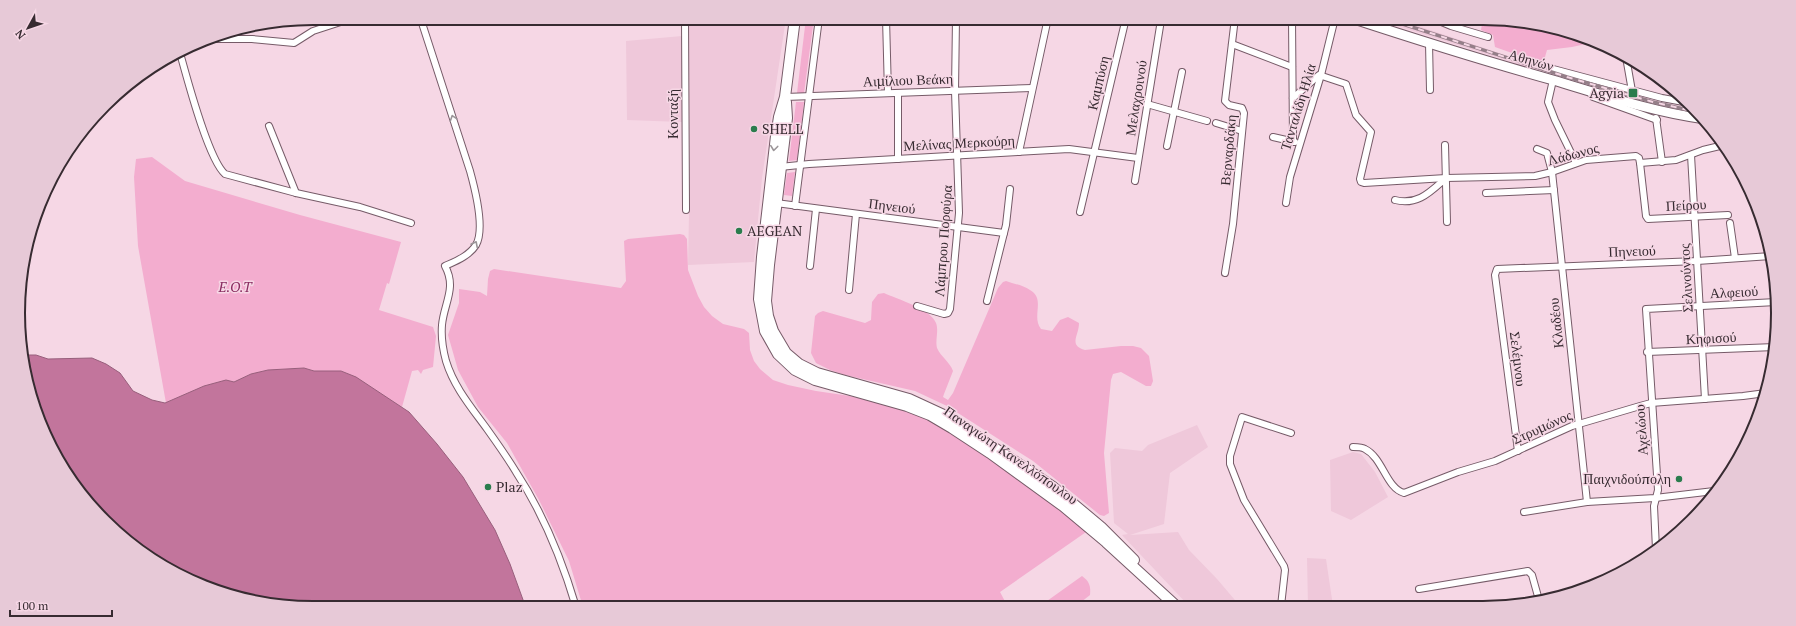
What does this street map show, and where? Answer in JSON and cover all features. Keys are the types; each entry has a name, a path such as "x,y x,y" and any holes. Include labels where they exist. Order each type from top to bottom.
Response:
{"main road":[{"path":"785,97 794,25"},
{"name":"Παναγιώτη Κανελλόπουλου","path":"785,97 787,116 769,265 767,306 773,331 780,344 790,356 803,366 821,375 920,403 975,433 1038,476 1073,503 1124,550 1170,601"},
{"name":"Παναγιώτη Κανελλόπουλου","path":"785,97 779,117 776,136 759,292 763,327 774,350 795,370 815,380 907,406 952,428 1023,476 1063,506 1170,601"}],"street":[{"path":"224,39 252,39 294,43 313,31 331,25"},
{"path":"423,25 473,184 479,226 478,240 472,249 462,258 445,266 451,284 442,323 444,353 450,371 468,404 506,456 535,504 564,570 574,601"},
{"name":"Κονταξή","path":"685,25 686,210"},
{"path":"795,206 818,25"},
{"path":"886,25 888,93"},
{"name":"Λάμπρου Πορφύρα","path":"917,306 944,314 949,312 958,227 959,196 955,91 956,25"},
{"path":"1019,152 1046,25"},
{"name":"Καμπύση","path":"1080,212 1124,25"},
{"name":"Μελαχροινού","path":"1134,180 1160,25"},
{"name":"Βερναρδάκη","path":"1225,273 1234,211 1244,109 1227,104 1225,101 1234,25"},
{"path":"1292,25 1293,142"},
{"name":"Τανταλίδη Ηλία","path":"1286,203 1289,182 1322,75 1333,25"},
{"name":"Αθηνών","path":"1373,25 1589,91 1656,110 1694,117"},
{"path":"1449,25 1488,37"},
{"path":"1429,43 1430,90"},
{"path":"1232,44 1292,67"},
{"path":"181,57 198,114 215,158 222,171 229,176 360,207 411,222"},
{"path":"1627,64 1632,91"},
{"name":"Αθηνών","path":"1542,66 1632,91 1677,99"},
{"path":"1167,146 1182,72"},
{"path":"1292,98 1314,78 1322,75"},
{"name":"Λάδωνος","path":"1322,75 1346,84 1356,114 1371,130 1360,179 1362,183 1446,178 1535,176 1552,172 1576,163 1599,158 1634,155 1639,158 1640,163 1662,162 1676,160 1717,147"},
{"path":"1553,80 1548,102 1576,163"},
{"name":"Αιμίλιου Βεάκη","path":"785,97 1032,88"},
{"path":"1589,91 1593,97 1656,120"},
{"path":"898,93 898,159"},
{"path":"1147,104 1207,121"},
{"path":"1656,110 1662,162"},
{"path":"1216,123 1242,131"},
{"path":"269,126 296,193"},
{"path":"1273,137 1300,143"},
{"path":"1445,145 1447,222"},
{"name":"Μελίνας Μερκούρη","path":"780,167 1073,149 1138,158"},
{"name":"Κλαδέου","path":"1537,149 1547,153 1552,172 1587,502"},
{"name":"Σελινούντος","path":"1691,155 1700,306 1701,351 1705,399"},
{"name":"Πείρου","path":"1640,163 1646,218 1650,220 1728,215"},
{"path":"1395,200 1409,201 1423,197 1432,192 1446,178"},
{"path":"987,302 1004,233 1010,189"},
{"path":"1486,193 1554,190"},
{"name":"Πηνειού","path":"776,203 1004,233"},
{"path":"810,266 816,209"},
{"path":"849,290 856,214"},
{"path":"1730,223 1735,258"},
{"name":"Πηνειού","path":"1495,270 1498,268 1697,261 1765,256"},
{"name":"Σελέμνου","path":"1495,270 1518,451"},
{"name":"Αλφειού","path":"1646,309 1770,302"},
{"name":"Αχελώου","path":"1646,309 1651,403 1658,490 1655,498 1656,543"},
{"name":"Κηφισού","path":"1648,352 1769,347"},
{"name":"Στρυμώνος","path":"1353,447 1365,448 1372,454 1395,489 1404,493 1518,451 1560,431 1579,424 1651,403 1759,394"},
{"path":"1281,601 1284,567 1244,500 1230,461 1242,417 1291,433"},
{"path":"1524,512 1587,502 1655,498 1708,492"},
{"path":"1418,589 1528,571 1532,575 1538,595"}],"shaded area":[{"path":"689,25 785,25 762,178 754,262 688,265 690,164"},
{"path":"1394,25 1415,25 1565,75 1664,103 1685,107 1690,113 1636,101"},
{"path":"682,36 682,122 627,120 626,41"},
{"path":"28,355 36,355 48,359 92,358 106,364 120,373 133,391 152,400 165,403 204,386 226,380 234,382 251,374 268,370 304,368 314,371 341,371 356,377 409,412 437,444 463,477 495,530 510,564 523,601 313,601 275,599 220,586 203,579 153,552 123,530 96,503 64,457 47,423 40,406"},
{"path":"1197,425 1208,447 1170,473 1164,524 1130,535 1178,532 1189,550 1236,601 1184,601 1122,535 1128,534 1114,523 1110,453 1115,448 1142,451 1148,445"},
{"path":"1353,452 1361,454 1375,472 1388,497 1351,520 1331,511 1330,460"},
{"path":"1307,558 1326,559 1332,601 1308,601"}],"green space":[{"path":"805,25 813,25 804,93 797,93"},
{"path":"1482,25 1521,27 1558,35 1586,44 1547,50 1543,64 1495,47 1493,35 1481,30"},
{"path":"796,102 804,102 797,160 789,161"},
{"name":"E.O.T","path":"152,157 185,181 300,215 401,242 389,284 387,283 379,310 433,327 436,336 433,367 423,370 421,374 418,370 412,371 402,407 341,371 314,371 304,368 268,370 251,374 234,382 226,380 204,386 166,403 138,246 134,177 136,159"},
{"path":"795,172 792,196 784,195 787,173"},
{"path":"680,234 684,235 687,239 688,270 704,307 712,316 723,324 744,329 749,333 750,350 754,361 760,369 773,380 816,391 850,396 902,409 922,417 998,463 1089,530 1000,592 1005,601 581,601 569,561 539,500 507,443 478,407 458,370 448,335 459,303 459,289 480,292 487,296 490,271 494,269 621,288 626,281 624,241 628,239"},
{"path":"1006,281 1024,287 1035,294 1038,303 1037,319 1041,329 1052,331 1060,320 1068,317 1079,323 1076,343 1080,348 1085,350 1133,346 1141,348 1149,356 1153,381 1151,386 1146,386 1121,372 1113,374 1111,380 1104,453 1109,513 1104,516 1100,515 1033,461 947,406 915,391 845,375 830,370 816,363 811,353 815,316 818,313 823,311 865,323 871,320 872,302 878,294 884,293 905,301 928,313 936,323 937,348 953,371 943,397 948,400 953,393 998,288 1003,282"},
{"path":"1082,576 1089,584 1090,595 1082,601 1047,601"}],"railway":[{"path":"1406,25 1567,77 1653,102 1688,110"}],"place":[{"name":"Agyia","path":"1633,93"},
{"name":"SHELL","path":"754,129"},
{"name":"AEGEAN","path":"739,231"},
{"name":"Παιχνιδούπολη","path":"1679,479"},
{"name":"Plaz","path":"488,487"}]}
